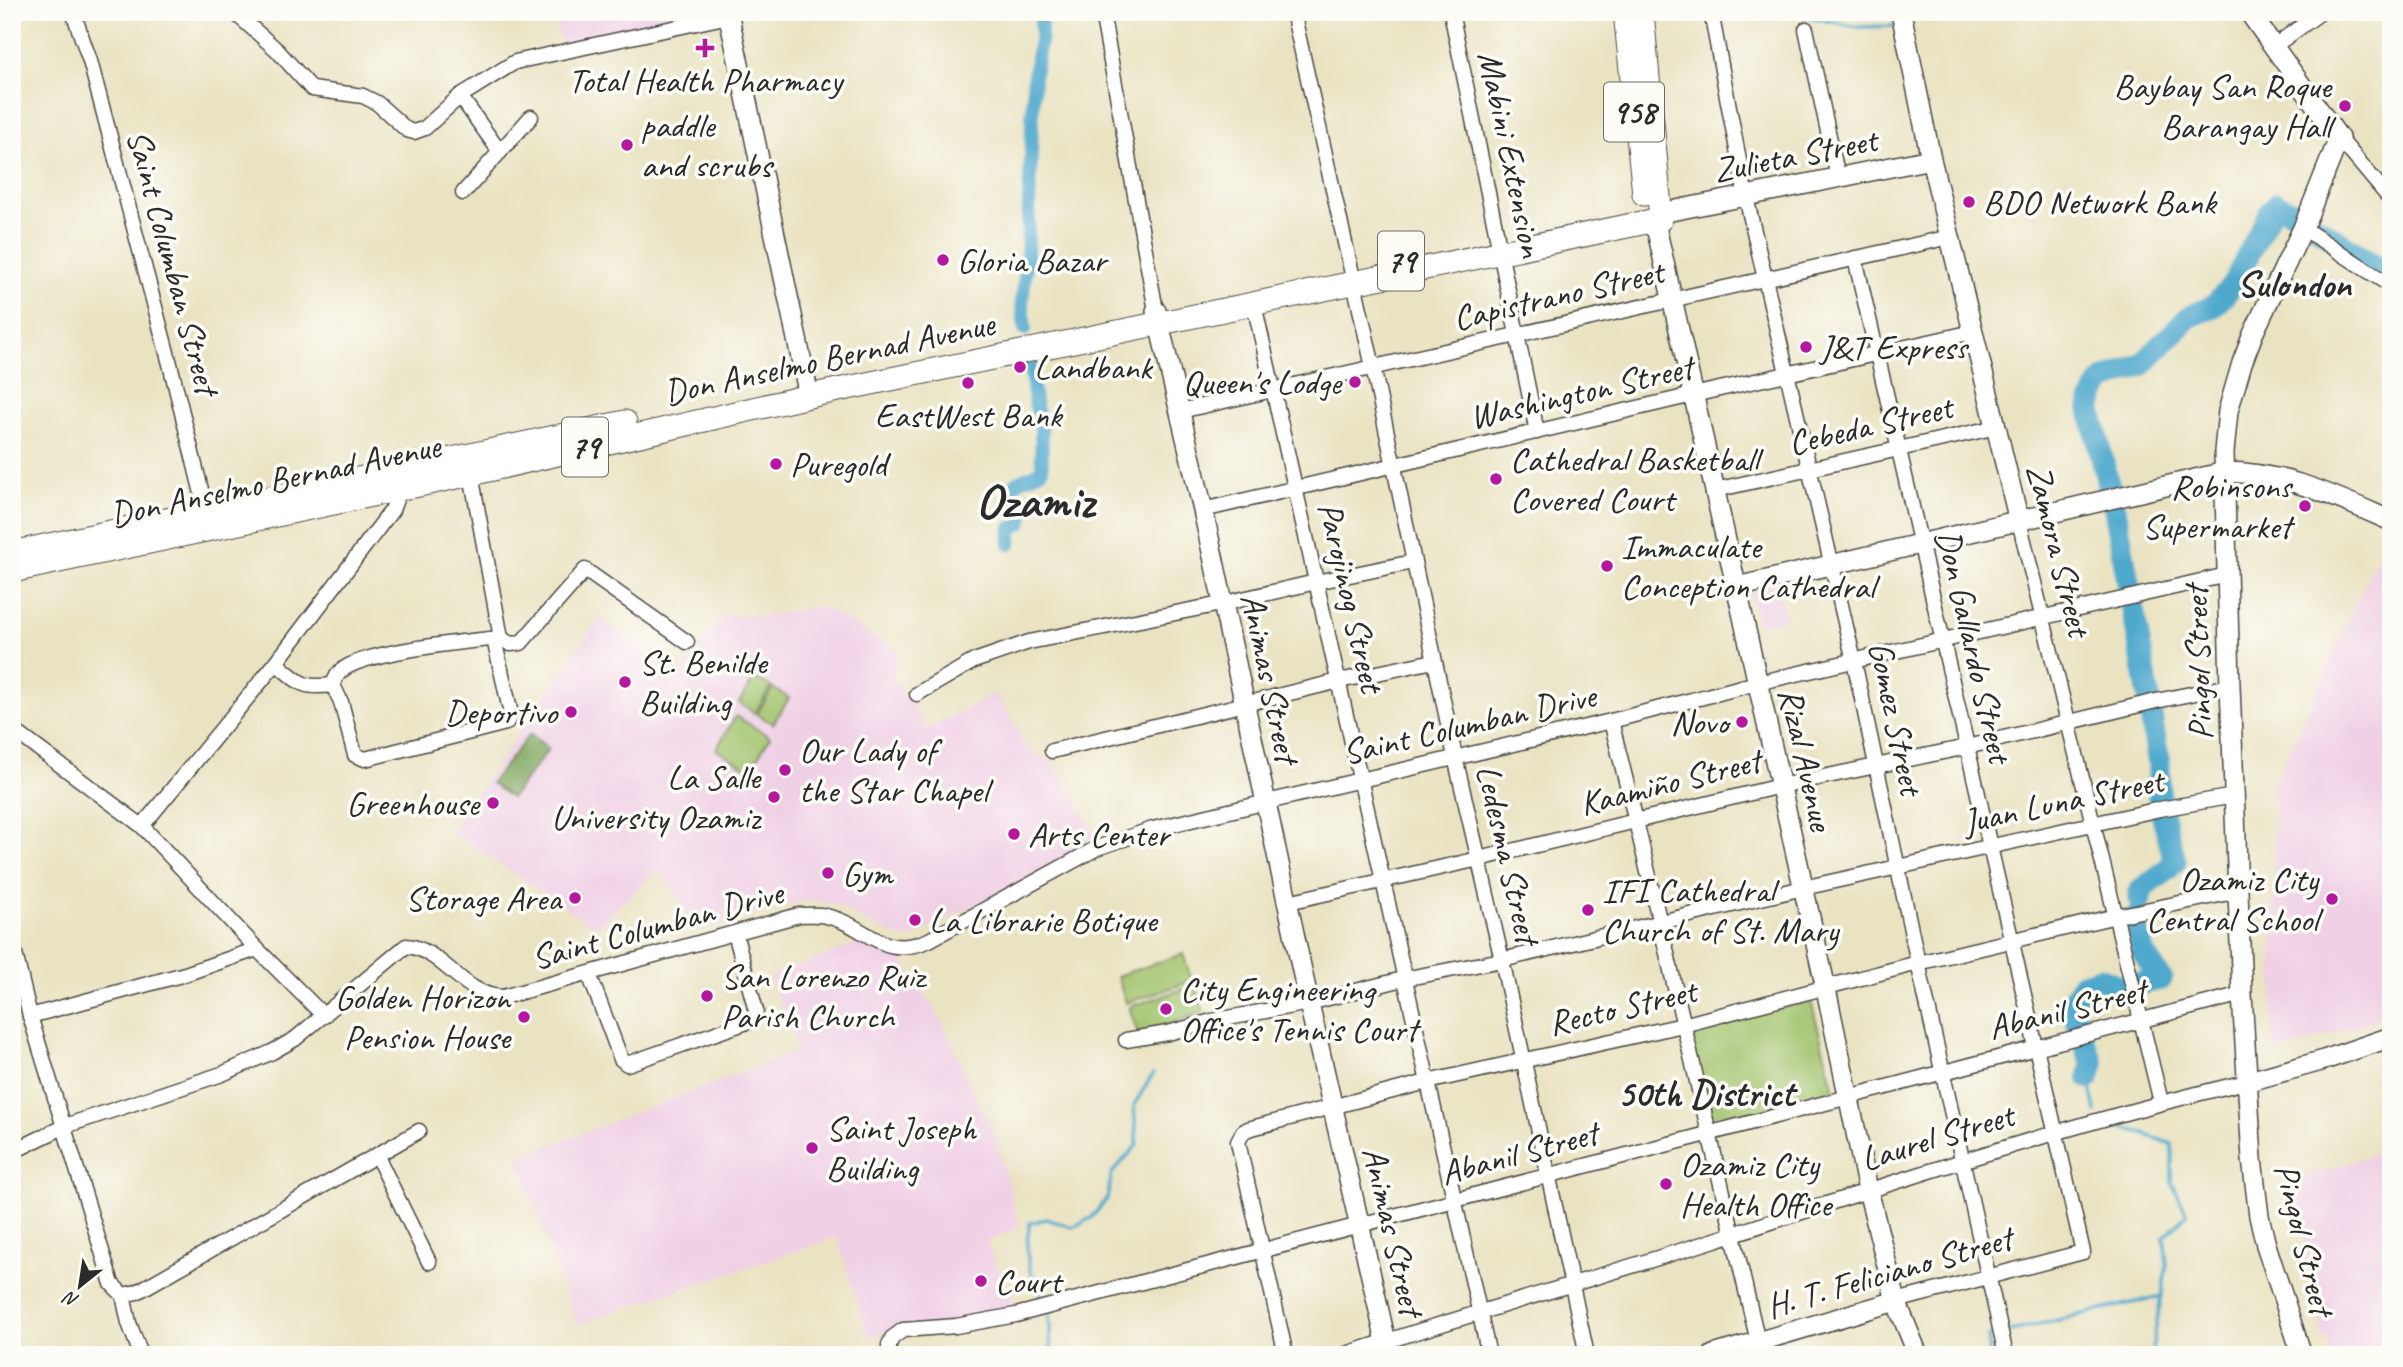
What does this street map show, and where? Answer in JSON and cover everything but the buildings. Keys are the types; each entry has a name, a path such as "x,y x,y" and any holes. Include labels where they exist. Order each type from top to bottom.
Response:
{"main road":[{"name":"958","path":"1625,12 1639,165 1657,217"},
{"name":"958","path":"1642,12 1657,217"},
{"name":"Don Anselmo Bernad Avenue","path":"12,553 208,520 808,389 1657,217"},
{"name":"Don Anselmo Bernad Avenue","path":"1157,317 1254,304 1353,277"},
{"name":"Don Anselmo Bernad Avenue","path":"394,481 471,474 611,433"},
{"name":"Don Anselmo Bernad Avenue","path":"12,571 208,520"}],"street":[{"name":"Saint Columban Street","path":"74,12 90,61 170,364 208,520"},
{"path":"234,12 277,50 312,89 363,96 377,103 407,131 414,132 425,128 460,96 515,62 729,14 808,389"},
{"name":"Animas Street","path":"1102,12 1157,317 1203,510 1243,706 1387,1348"},
{"name":"Ledesma Street","path":"1293,12 1373,367 1434,661 1587,1355"},
{"name":"Mabini Extension","path":"1451,12 1536,432"},
{"name":"Gomez Street","path":"1711,12 1746,197 1854,661 2006,1355"},
{"name":"Zamora Street","path":"1901,12 1931,159 2161,1102"},
{"path":"2249,12 2339,138 2388,191"},
{"path":"2273,47 2321,12"},
{"path":"1806,29 1838,178"},
{"path":"460,96 500,152"},
{"path":"463,193 531,117"},
{"name":"Pingol Street","path":"2302,1355 2259,1216 2252,1159 2246,1082 2234,796 2225,432 2233,389 2253,334 2303,228 2339,138"},
{"name":"Zulieta Street","path":"1657,217 1931,159"},
{"name":"Rizal Avenue","path":"1657,217 1671,300 1826,989 1868,1190 1896,1301 1918,1355"},
{"path":"2303,228 2391,286"},
{"name":"Capistrano Street","path":"1180,411 1950,237"},
{"name":"Don Gallardo Street","path":"1855,258 2083,1252"},
{"name":"Parojinog Street","path":"1254,304 1489,1355"},
{"name":"Washington Street","path":"1203,510 1973,332"},
{"name":"Cebeda Street","path":"1715,490 1997,427"},
{"path":"1737,587 2225,472 2292,480 2391,521"},
{"path":"333,685 358,758 365,759 503,725 511,714 471,474"},
{"path":"142,827 276,663 392,510 395,504 394,481"},
{"path":"917,694 974,661 1000,650 1058,634 1221,604 1413,562"},
{"path":"333,685 341,671 358,662 391,654 497,639 510,644 521,643 585,570 687,642"},
{"name":"Saint Columban Drive","path":"12,1152 65,1126 222,1074 295,1039 406,946 423,950 472,987 493,997 515,995 799,915 813,914 839,920 881,942 905,948 929,940 1097,848 1125,837 1611,721 1757,683 2227,575"},
{"path":"1052,751 1339,681 1434,661"},
{"path":"276,663 301,684 309,687 333,685"},
{"name":"Kaamiño Street","path":"1288,902 1780,786 1967,747 2156,701 2230,686"},
{"path":"1611,721 1711,1134 1759,1348"},
{"path":"12,729 142,827 324,1016"},
{"name":"Juan Luna Street","path":"1126,1040 1309,1003 1803,888 2160,809 2234,796"},
{"name":"Recto Street","path":"1286,1355 1238,1142 1248,1129 1427,1082 1683,1025 1918,963 2116,916 2239,891"},
{"path":"589,974 621,1059 627,1064 753,1020 756,1011 735,933"},
{"path":"12,941 30,1016 112,1284 123,1295 129,1323 141,1355"},
{"path":"30,1016 185,974 257,949"},
{"name":"Abanil Street","path":"889,1355 892,1338 903,1330 956,1326 1016,1315 2242,993"},
{"name":"Laurel Street","path":"1343,1355 1387,1348 1480,1313 1868,1190 2161,1102 2321,1061 2391,1037"},
{"path":"123,1295 137,1292 419,1131"},
{"path":"377,1156 429,1262"},
{"name":"H. T. Feliciano Street","path":"1713,1355 1759,1348 1896,1301 2083,1252"}],"shaded area":[{"path":"553,12 715,12 561,46"},
{"name":"Ozamiz City Central School","path":"2389,531 2391,1014 2273,1054 2274,784"},
{"path":"1778,585 1786,619 1758,625 1750,591"},
{"name":"La Salle University Ozamiz","path":"822,606 899,651 893,679 928,729 996,693 1028,749 1053,763 1099,839 911,938 902,938 867,923 840,906 819,901 803,901 699,931 659,869 596,928 450,832 599,618 678,676 723,615 760,616"},
{"path":"864,941 901,958 943,1023 998,1145 1020,1227 986,1242 1015,1304 971,1320 915,1327 868,1337 837,1237 577,1324 517,1158 798,1051 770,977"},
{"path":"2391,1091 2391,1148 2371,1098"},
{"path":"2391,1148 2391,1355 2332,1355 2321,1329 2292,1182"}],"green space":[{"path":"755,677 771,687 755,713 739,703"},
{"path":"773,688 789,698 773,724 757,714"},
{"path":"736,716 770,737 750,770 716,749"},
{"path":"530,734 549,749 511,798 491,783"},
{"name":"City Engineering Office's Tennis Court","path":"1183,954 1192,981 1126,1003 1117,976"},
{"name":"City Engineering Office's Tennis Court","path":"1195,985 1204,1012 1138,1034 1129,1007"},
{"path":"1811,1001 1835,1094 1712,1124 1686,1030"}],"waterway":[{"path":"1025,329 1022,302 1027,257 1034,74 1041,36 1041,12"},
{"path":"1784,12 1858,27 1896,26"},
{"path":"2110,491 2090,408 2097,388 2106,379 2143,364 2189,317 2214,306 2233,285 2270,212 2277,204 2301,217"},
{"path":"2315,226 2391,276"},
{"path":"1010,544 1011,529 1021,523 1023,517 1012,497 1013,486 1042,469 1041,423 1035,403 1030,363"},
{"path":"2115,509 2129,587"},
{"path":"2132,604 2149,697"},
{"path":"2150,709 2159,765 2159,797"},
{"path":"2140,899 2140,891 2175,861 2162,813"},
{"path":"2135,918 2143,953 2161,979 2137,984"},
{"path":"2079,1028 2071,1004 2083,983 2100,978 2121,987"},
{"path":"2083,1040 2093,1064 2089,1077"},
{"path":"1044,1300 1034,1281 1027,1254 1030,1223 1046,1219 1073,1227 1091,1218 1107,1199 1112,1173 1137,1145 1134,1105 1153,1074"},
{"path":"2089,1077 2096,1112"},
{"path":"2112,1123 2172,1144 2172,1183 2187,1214 2164,1237 2167,1264 2151,1355"},
{"path":"2011,1331 2162,1296"},
{"path":"1049,1311 1051,1355"},
{"path":"1990,1355 1988,1336 1994,1335"}],"place":[{"name":"Total Health Pharmacy","path":"705,48"},
{"name":"Baybay San Roque Barangay Hall","path":"2345,106"},
{"name":"paddle and scrubs","path":"627,145"},
{"name":"BDO Network Bank","path":"1969,202"},
{"name":"Gloria Bazar","path":"943,260"},
{"name":"J&T Express","path":"1806,347"},
{"name":"Landbank","path":"1020,367"},
{"name":"Queen's Lodge","path":"1355,382"},
{"name":"EastWest Bank","path":"968,383"},
{"name":"Puregold","path":"776,464"},
{"name":"Cathedral Basketball Covered Court","path":"1496,479"},
{"name":"Robinsons Supermarket","path":"2305,506"},
{"name":"Immaculate Conception Cathedral","path":"1607,566"},
{"name":"St. Benilde Building","path":"625,682"},
{"name":"Deportivo","path":"571,712"},
{"name":"Novo","path":"1742,722"},
{"name":"Our Lady of the Star Chapel","path":"785,770"},
{"name":"La Salle University Ozamiz","path":"774,797"},
{"name":"Greenhouse","path":"493,803"},
{"name":"Arts Center","path":"1014,834"},
{"name":"Gym","path":"828,873"},
{"name":"Storage Area","path":"575,898"},
{"name":"Ozamiz City Central School","path":"2332,899"},
{"name":"IFI Cathedral Church of St. Mary","path":"1588,910"},
{"name":"La Librarie Botique","path":"915,920"},
{"name":"San Lorenzo Ruiz Parish Church","path":"707,996"},
{"name":"City Engineering Office's Tennis Court","path":"1166,1009"},
{"name":"Golden Horizon Pension House","path":"524,1017"},
{"name":"Saint Joseph Building","path":"812,1148"},
{"name":"Ozamiz City Health Office","path":"1666,1184"},
{"name":"Court","path":"981,1281"}],"district":[{"name":"Sulondon","path":"2294,283"},
{"name":"Ozamiz","path":"1035,501"},
{"name":"50th District","path":"1706,1093"}]}
